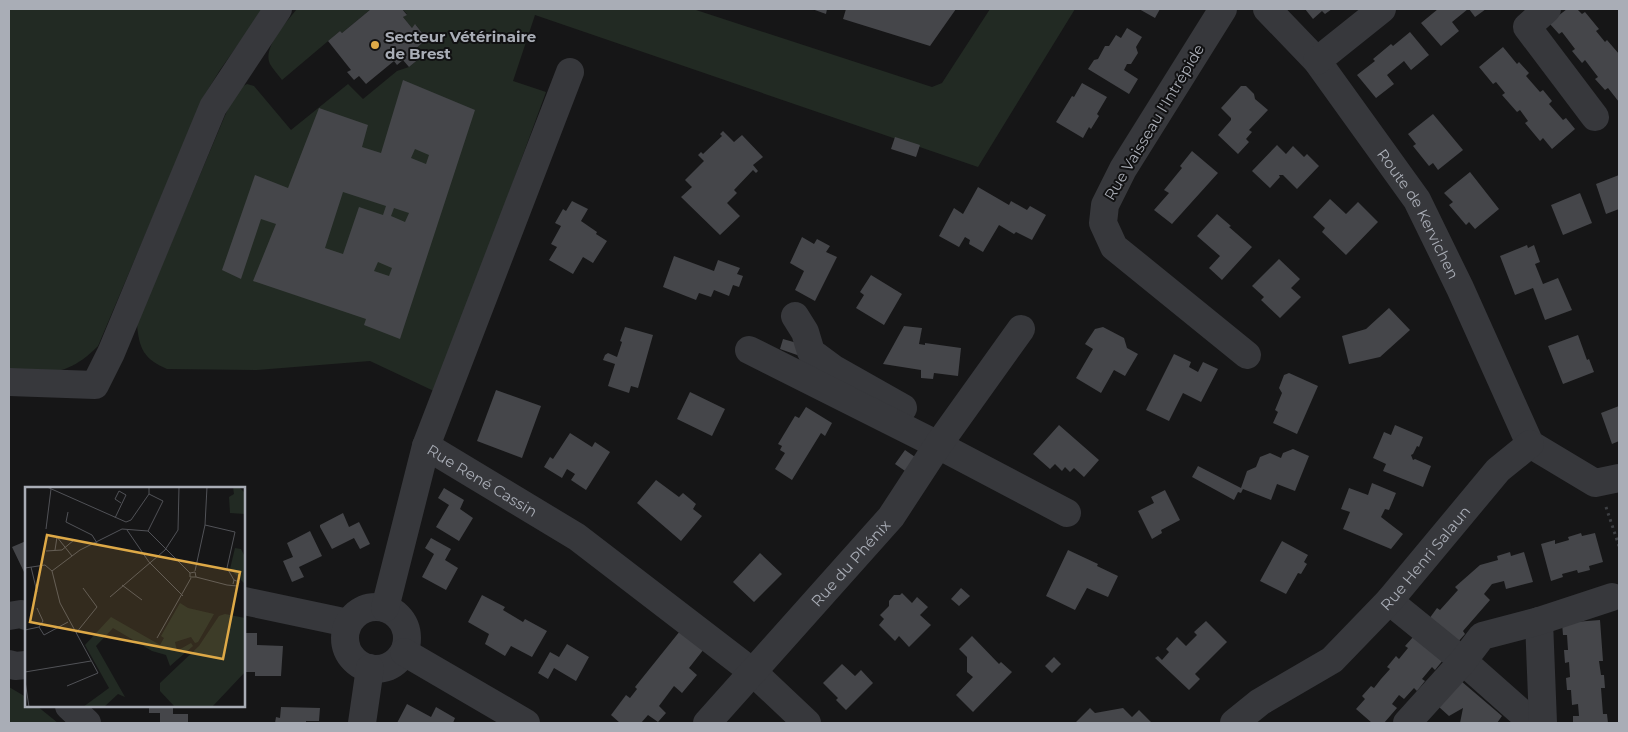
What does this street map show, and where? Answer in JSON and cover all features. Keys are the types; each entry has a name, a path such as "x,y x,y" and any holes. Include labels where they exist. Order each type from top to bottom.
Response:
{"street":[{"path":"9,382 95,385 111,353 213,107 278,9"},
{"name":"Rue Vaisseau l'Intrépide","path":"1223,9 1123,169 1105,205 1103,223 1114,247 1247,355"},
{"name":"Route de Kervichen","path":"1267,9 1317,61 1417,200 1460,288 1530,444"},
{"path":"1317,61 1382,9"},
{"path":"1547,9 1527,27 1595,117"},
{"name":"Rue René Cassin","path":"570,72 426,446 577,537 754,673 806,723"},
{"path":"795,316 805,332 811,352 834,369 937,427 938,445"},
{"name":"Rue du Phénix","path":"707,723 754,673 891,517 938,445 1021,329"},
{"path":"749,350 938,445 1067,513"},
{"path":"1530,444 1595,482 1610,480"},
{"name":"Rue Henri Salaun","path":"1234,723 1260,702 1332,660 1389,601 1498,470 1530,444"},
{"path":"385,608 426,446"},
{"path":"1407,723 1463,661 1482,636 1539,621 1612,597"},
{"path":"245,601 348,624"},
{"path":"1389,601 1463,661 1532,723"},
{"path":"374,606 385,608 398,616 404,624 407,641 404,652 387,667 370,668 363,666 354,660 348,651 345,634 348,624 356,614 365,609 374,606"},
{"path":"9,616 21,614 25,616"},
{"path":"1539,621 1543,723"},
{"path":"404,652 526,723"},
{"path":"9,664 16,666 25,665"},
{"path":"362,723 370,668"},
{"path":"70,707 87,723"}],"path":[{"path":"1610,480 1608,514 1619,546"}],"shaded area":[{"path":"9,9 263,9 204,96 98,346 76,364 57,371 9,371"},
{"path":"297,9 371,9 342,33 340,31 282,80 270,64 268,58 269,50 287,20"},
{"path":"402,9 693,9 932,87 942,83 990,9 1075,9 978,167 535,15 513,81 546,92 436,392 370,361 257,370 167,369 153,361 141,347 137,324 232,99 239,88 247,84 254,86 291,130 348,84 363,99 397,71 409,67 420,58 414,50 427,39 416,25 412,28 403,17 407,14"},
{"path":"9,687 25,696 25,707 38,707 58,723 9,723"}],"building":[{"name":"Secteur Vétérinaire de Brest","path":"371,9 402,9 407,15 403,17 412,28 415,24 427,39 414,50 420,58 409,67 403,60 397,65 394,61 366,84 359,76 354,80 347,72 351,70 328,41 340,31 342,33"},
{"path":"812,9 827,9 826,14"},
{"path":"846,9 956,9 930,46 843,19"},
{"path":"1139,9 1160,9 1155,18"},
{"path":"1305,9 1332,9 1325,14 1322,11 1313,19"},
{"path":"1438,9 1468,9 1452,22 1459,31 1441,46 1421,23"},
{"path":"1469,9 1486,9 1475,17"},
{"path":"1567,9 1577,9 1582,14 1585,12 1599,29 1596,31 1619,54 1619,102 1608,88 1605,90 1595,79 1598,77 1585,60 1582,63 1572,51 1575,49 1562,32 1559,34 1549,23"},
{"path":"1127,28 1142,37 1136,47 1138,53 1131,64 1127,64 1124,70 1138,79 1129,94 1088,69 1094,60 1098,59 1105,46 1109,46 1116,35 1121,38"},
{"path":"1410,32 1429,55 1411,70 1404,61 1387,75 1394,84 1376,98 1357,75 1375,61 1373,59 1391,44 1393,46"},
{"path":"1503,47 1517,64 1519,62 1529,73 1526,76 1540,92 1543,90 1552,101 1549,104 1563,120 1566,118 1575,129 1552,149 1543,138 1540,141 1525,123 1528,121 1520,110 1517,112 1502,95 1505,93 1496,82 1493,84 1479,67"},
{"path":"403,80 475,110 400,339 364,325 366,319 253,281 276,224 261,219 241,279 222,270 255,175 288,188 319,108 368,125 362,147 381,153","holes":["415,149 429,155 426,164 411,158","343,192 386,206 383,215 359,207 343,254 325,248","394,208 409,213 405,222 391,216","378,262 392,268 389,276 374,271"]},
{"path":"1082,83 1107,97 1097,114 1099,116 1091,129 1089,127 1083,138 1056,122"},
{"path":"1241,86 1246,86 1254,94 1255,99 1268,110 1249,130 1252,132 1246,139 1249,142 1238,154 1218,135 1231,120 1221,108"},
{"path":"1433,114 1463,150 1438,170 1433,163 1429,166 1413,146 1416,144 1408,134"},
{"path":"723,131 734,142 742,135 763,157 753,165 758,171 756,173 753,170 734,190 737,193 727,203 740,216 720,235 681,197 692,187 685,180 704,161 698,155 701,152 703,154 722,136 720,134"},
{"path":"895,137 920,145 916,157 891,149"},
{"path":"1277,145 1286,154 1293,146 1304,157 1307,154 1319,166 1297,189 1283,175 1279,175 1280,177 1270,188 1252,171"},
{"path":"1192,151 1218,173 1172,224 1154,210 1169,193 1164,190 1182,168 1180,166"},
{"path":"1470,172 1499,209 1475,229 1469,222 1466,225 1449,205 1453,202 1444,193"},
{"path":"1619,175 1619,209 1606,214 1596,184"},
{"path":"978,187 1009,205 1011,201 1027,210 1030,206 1046,215 1032,240 1016,232 1014,234 999,225 983,252 969,244 970,240 965,237 959,247 939,236 954,208 963,214"},
{"path":"1580,193 1592,223 1563,235 1551,205"},
{"path":"1330,199 1346,214 1358,202 1378,222 1346,255 1322,232 1325,228 1313,217"},
{"path":"572,201 588,209 581,221 607,241 593,263 583,257 573,274 549,260 557,247 551,244 561,226 555,223 563,209 566,211"},
{"path":"1217,214 1252,247 1222,280 1209,268 1220,256 1197,236"},
{"path":"802,237 814,244 817,239 830,246 826,252 837,257 815,301 795,290 804,271 790,263"},
{"path":"1527,245 1528,248 1534,245 1540,262 1535,264 1543,284 1558,278 1572,310 1545,320 1533,288 1515,295 1500,256"},
{"path":"674,256 714,271 718,260 740,268 737,274 743,276 739,287 733,285 729,296 714,290 711,297 699,293 696,300 663,287"},
{"path":"1279,259 1300,279 1291,288 1301,297 1280,318 1261,300 1264,297 1252,286"},
{"path":"871,275 902,294 884,325 856,308 864,295 860,292"},
{"path":"1389,308 1410,330 1380,357 1349,364 1342,336 1366,329"},
{"path":"904,326 922,328 919,344 925,345 925,343 961,348 958,376 934,373 933,379 921,378 921,370 883,364"},
{"path":"625,327 653,335 638,388 631,386 629,393 608,386 615,364 603,360 608,353 617,357"},
{"path":"1103,327 1124,338 1127,348 1138,354 1125,376 1114,370 1101,393 1076,378 1093,349 1085,344 1095,329"},
{"path":"1578,335 1587,360 1589,359 1594,372 1563,384 1548,346"},
{"path":"783,339 804,345 800,356 780,349"},
{"path":"1174,354 1191,362 1189,367 1198,372 1203,362 1218,369 1201,402 1183,393 1169,421 1146,410"},
{"path":"1289,373 1318,386 1297,434 1273,423 1278,412 1275,410 1282,393 1279,388 1284,375"},
{"path":"496,390 541,406 522,458 477,441"},
{"path":"690,392 725,409 712,436 677,419"},
{"path":"1619,406 1619,441 1612,444 1601,413"},
{"path":"806,407 832,423 825,436 821,433 792,480 775,469 785,453 780,450 782,446 778,444 795,416 799,418"},
{"path":"1059,425 1099,460 1084,477 1074,468 1070,472 1065,467 1062,471 1055,464 1050,469 1033,454"},
{"path":"1395,425 1423,437 1419,447 1417,446 1411,455 1413,460 1415,459 1431,466 1423,487 1383,471 1386,464 1373,458 1384,432 1391,435"},
{"path":"570,433 592,447 595,442 610,452 586,490 571,480 575,474 567,469 562,478 544,467 550,457 553,459"},
{"path":"1293,449 1309,456 1295,491 1277,484 1271,500 1243,489 1241,493 1238,492 1234,500 1192,477 1198,466 1241,488 1247,471 1256,467 1260,457 1270,453 1281,458 1283,453"},
{"path":"905,450 918,459 908,473 895,464"},
{"path":"656,480 679,497 683,493 696,504 693,509 702,516 681,541 637,503"},
{"path":"1372,483 1396,493 1389,510 1385,509 1381,517 1403,534 1391,549 1343,529 1350,512 1341,509 1349,488 1368,495"},
{"path":"444,488 464,500 460,509 473,518 459,541 436,527 449,505 438,498"},
{"path":"1165,490 1180,520 1161,530 1162,533 1152,539 1138,511 1154,503 1151,497"},
{"path":"343,513 349,527 359,522 370,544 360,549 354,538 332,549 320,525"},
{"path":"310,531 322,556 299,567 304,577 292,582 283,561 293,557 287,543"},
{"path":"1581,533 1582,536 1595,533 1603,562 1589,566 1590,570 1578,573 1577,570 1562,574 1563,577 1551,581 1541,544 1555,540 1555,544 1569,540 1568,537"},
{"path":"431,538 451,549 445,560 458,568 446,590 422,577 434,554 425,548"},
{"path":"25,541 25,572 24,572 12,547"},
{"path":"1282,541 1308,555 1304,562 1307,564 1301,574 1298,573 1286,594 1260,581"},
{"path":"1068,550 1118,576 1108,597 1087,588 1075,610 1046,596"},
{"path":"1510,552 1511,556 1524,552 1533,582 1506,589 1504,581 1492,584 1484,594 1490,600 1463,631 1465,634 1457,643 1429,619 1437,608 1440,610 1458,590 1455,587 1480,565 1498,560 1497,556"},
{"path":"760,553 782,574 754,602 733,582"},
{"path":"961,588 970,596 959,606 951,599"},
{"path":"902,593 912,603 917,597 928,607 920,615 931,625 909,647 899,636 895,641 879,625 884,619 880,615 889,606 889,601 894,595"},
{"path":"482,595 505,607 503,610 523,622 525,619 547,631 532,657 511,646 505,656 485,644 489,634 468,622"},
{"path":"1600,620 1603,661 1599,661 1601,675 1604,675 1605,688 1601,688 1603,714 1607,714 1608,723 1573,723 1573,716 1579,716 1578,704 1572,705 1571,690 1567,690 1566,678 1570,677 1569,662 1565,663 1564,650 1568,650 1567,635 1563,635 1562,623"},
{"path":"1206,621 1227,642 1195,674 1200,679 1189,690 1155,658 1158,656 1162,660 1169,652 1166,649 1177,637 1186,646 1197,635 1194,632"},
{"path":"680,631 704,649 689,668 697,675 682,693 674,686 659,706 666,713 658,722 648,715 641,723 620,723 611,715 626,695 630,698 637,689 635,687"},
{"path":"246,633 257,633 257,645 283,646 281,676 255,676 255,672 245,672"},
{"path":"972,636 999,664 1001,662 1012,672 973,712 956,695 973,677 967,672 967,657 959,649"},
{"path":"1414,636 1443,660 1435,670 1432,667 1422,679 1425,681 1417,691 1414,688 1404,699 1399,695 1392,704 1397,708 1384,723 1372,723 1356,709 1365,699 1362,696 1371,686 1374,688 1390,669 1387,667 1396,656 1399,659 1408,648 1405,646"},
{"path":"567,644 589,657 576,681 554,668 548,679 538,673 550,652 559,657"},
{"path":"1054,657 1061,664 1052,673 1045,666"},
{"path":"842,664 855,676 861,670 873,683 846,710 836,700 838,698 823,683"},
{"path":"1461,681 1502,716 1497,723 1460,723 1463,708 1449,716 1439,707"},
{"path":"407,704 431,717 436,707 455,718 453,723 397,723"},
{"path":"149,707 173,707 173,714 188,714 188,723 160,723 160,713 149,713"},
{"path":"281,707 320,708 319,721 275,723 276,717 280,718"},
{"path":"1090,708 1095,713 1123,708 1132,717 1139,710 1152,723 1075,723"}],"place":[{"name":"Secteur Vétérinaire de Brest","path":"375,45"}]}
